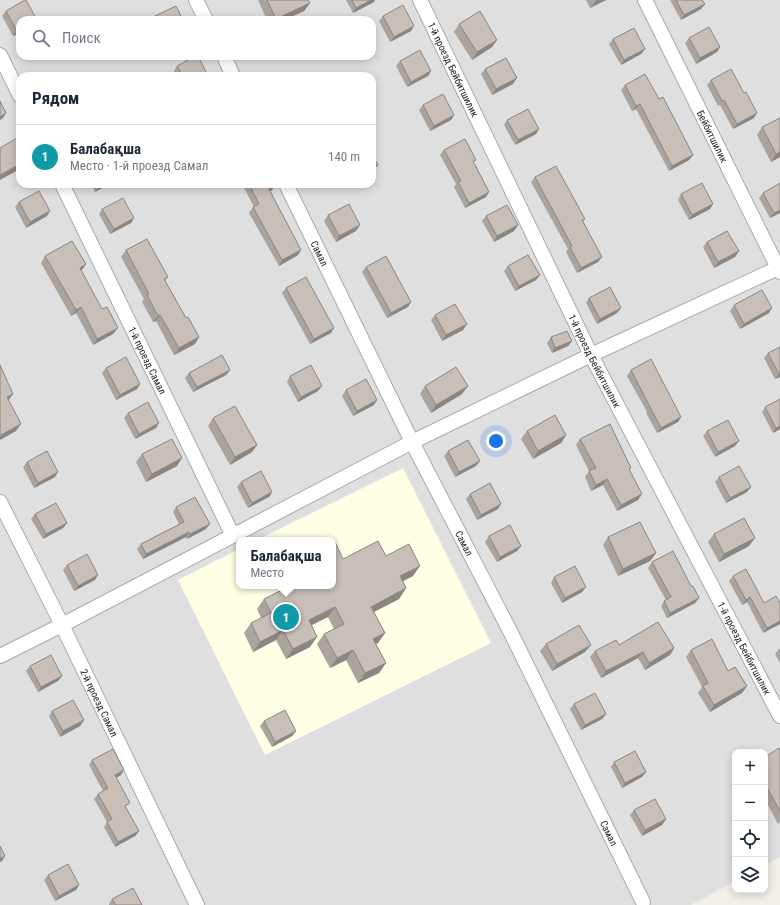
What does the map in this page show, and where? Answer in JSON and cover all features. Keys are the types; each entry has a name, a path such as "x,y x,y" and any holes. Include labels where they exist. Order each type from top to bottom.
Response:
{"street":[{"path":"196,0 204,16"},
{"name":"1-й проезд Бейбитшилик","path":"420,0 591,355 780,716"},
{"name":"Бейбитшилик","path":"646,0 779,269"},
{"path":"0,55 16,88"},
{"path":"226,60 231,72"},
{"name":"1-й проезд Самал","path":"64,188 233,536"},
{"name":"Самал","path":"288,188 412,442 511,632 643,902"},
{"path":"0,656 412,442 591,355 779,269"},
{"name":"2-й проезд Самал","path":"0,502 62,625 197,905"}],"shaded area":[{"path":"0,0 780,0 780,857 768,863 768,749 732,749 732,883 691,905 0,905"},
{"path":"403,468 491,643 265,755 178,580 236,551 236,589 336,589 336,537 263,537"}],"building":[{"path":"26,0 35,16 16,16 16,29 6,11"},
{"path":"267,0 308,0 310,3 282,16 275,16"},
{"path":"352,0 371,0 356,8"},
{"path":"676,0 702,0 705,4 684,15"},
{"path":"403,5 414,26 394,37 383,16"},
{"path":"176,6 181,16 155,16"},
{"path":"480,11 497,40 477,52 459,24"},
{"path":"709,27 720,47 700,58 689,38"},
{"path":"634,28 645,49 624,60 613,39"},
{"path":"420,50 431,71 411,82 400,61"},
{"path":"506,58 517,78 496,89 485,69"},
{"path":"188,60 200,60 206,72 181,72 177,66"},
{"path":"731,69 744,93 746,92 757,113 737,124 724,100 722,101 711,80"},
{"path":"645,74 659,99 663,97 693,155 672,166 640,104 636,106 625,85"},
{"path":"443,94 454,115 434,126 423,105"},
{"path":"0,101 6,113 0,117"},
{"path":"528,109 539,129 518,140 507,120"},
{"path":"780,118 780,152 776,154 762,127"},
{"path":"16,139 16,166 0,175 0,148"},
{"path":"465,139 476,160 473,161 489,192 469,203 458,182 461,181 444,150"},
{"path":"556,166 585,219 582,220 602,257 581,268 570,247 572,246 535,177"},
{"path":"702,183 713,204 692,215 681,194"},
{"path":"780,183 780,210 774,213 763,193"},
{"path":"251,188 271,188 269,189 301,250 282,260 253,207 259,204"},
{"path":"39,191 50,211 30,222 19,202"},
{"path":"123,198 134,218 114,229 102,209"},
{"path":"349,204 360,225 339,236 328,215"},
{"path":"507,205 518,225 497,236 486,216"},
{"path":"727,231 739,251 718,262 707,242"},
{"path":"147,239 168,277 164,279 186,318 188,317 199,337 179,348 160,315 158,316 147,295 149,294 126,250"},
{"path":"72,241 86,264 80,268 102,309 107,307 118,328 97,339 81,307 76,310 45,256"},
{"path":"528,255 540,275 519,286 508,266"},
{"path":"386,256 411,302 391,313 366,267"},
{"path":"306,277 334,328 314,339 286,288"},
{"path":"610,287 621,308 600,319 589,298"},
{"path":"762,290 772,308 744,324 734,305"},
{"path":"455,304 467,324 446,335 435,315"},
{"path":"567,331 572,341 555,348 551,337"},
{"path":"780,347 780,373 779,374 768,353"},
{"path":"222,355 230,370 197,387 189,373"},
{"path":"126,357 140,384 120,395 106,368"},
{"path":"651,359 681,417 661,428 631,370"},
{"path":"0,365 13,394 7,397 21,424 1,435 0,434"},
{"path":"311,365 322,386 301,397 290,376"},
{"path":"456,367 468,386 436,405 425,386"},
{"path":"366,379 377,400 357,411 346,390"},
{"path":"780,399 780,426 776,428 765,407"},
{"path":"148,402 159,423 139,434 128,413"},
{"path":"235,406 257,445 235,457 213,418"},
{"path":"555,415 566,435 538,451 527,431"},
{"path":"728,420 739,441 718,452 707,431"},
{"path":"610,424 631,468 629,469 642,494 621,505 607,479 596,485 589,471 596,468 580,439"},
{"path":"172,439 182,458 152,474 142,454"},
{"path":"468,440 480,461 459,472 448,451"},
{"path":"47,451 58,472 38,483 27,462"},
{"path":"739,466 751,487 730,498 719,477"},
{"path":"261,471 272,492 252,503 241,482"},
{"path":"490,483 501,504 481,515 470,494"},
{"path":"195,497 210,524 190,534 189,532 146,554 141,544 184,522 176,507"},
{"path":"56,503 67,523 46,534 35,514"},
{"path":"744,518 755,538 724,554 714,534"},
{"path":"640,522 656,553 623,569 608,537"},
{"path":"510,525 521,546 500,557 489,536"},
{"path":"378,541 386,556 409,544 420,566 400,576 406,588 371,607 385,633 373,639 386,663 365,673 353,650 337,658 324,634 344,624 335,607 309,620 317,637 293,649 283,630 260,642 251,623 271,613 264,599 284,589 336,589 336,544 343,559"},
{"path":"673,551 699,598 670,613 664,601 671,597 652,562"},
{"path":"87,554 98,575 78,586 67,565"},
{"path":"575,566 586,587 565,598 554,577"},
{"path":"746,569 764,603 776,596 780,603 780,621 767,628 750,597 746,600 733,576"},
{"path":"658,622 674,648 649,663 643,652 606,671 595,651 616,640 619,645"},
{"path":"579,625 591,645 557,664 546,644"},
{"path":"712,639 728,671 735,667 747,686 714,705 703,686 708,683 691,650"},
{"path":"51,655 62,676 41,687 30,666"},
{"path":"595,693 606,714 585,725 574,704"},
{"path":"73,700 84,720 63,731 52,711"},
{"path":"285,710 296,731 275,742 264,721"},
{"path":"779,748 780,811 768,789 768,755"},
{"path":"113,749 124,770 115,775 130,803 125,806 139,831 118,842 107,822 112,819 98,794 108,788 92,760"},
{"path":"635,751 646,772 625,783 614,762"},
{"path":"655,799 666,819 645,830 634,810"},
{"path":"0,846 5,856 0,859"},
{"path":"68,864 79,885 59,896 48,875"},
{"path":"133,888 142,905 116,905 112,899"}],"place":[{"name":"Балабақша","path":"286,617"}]}
